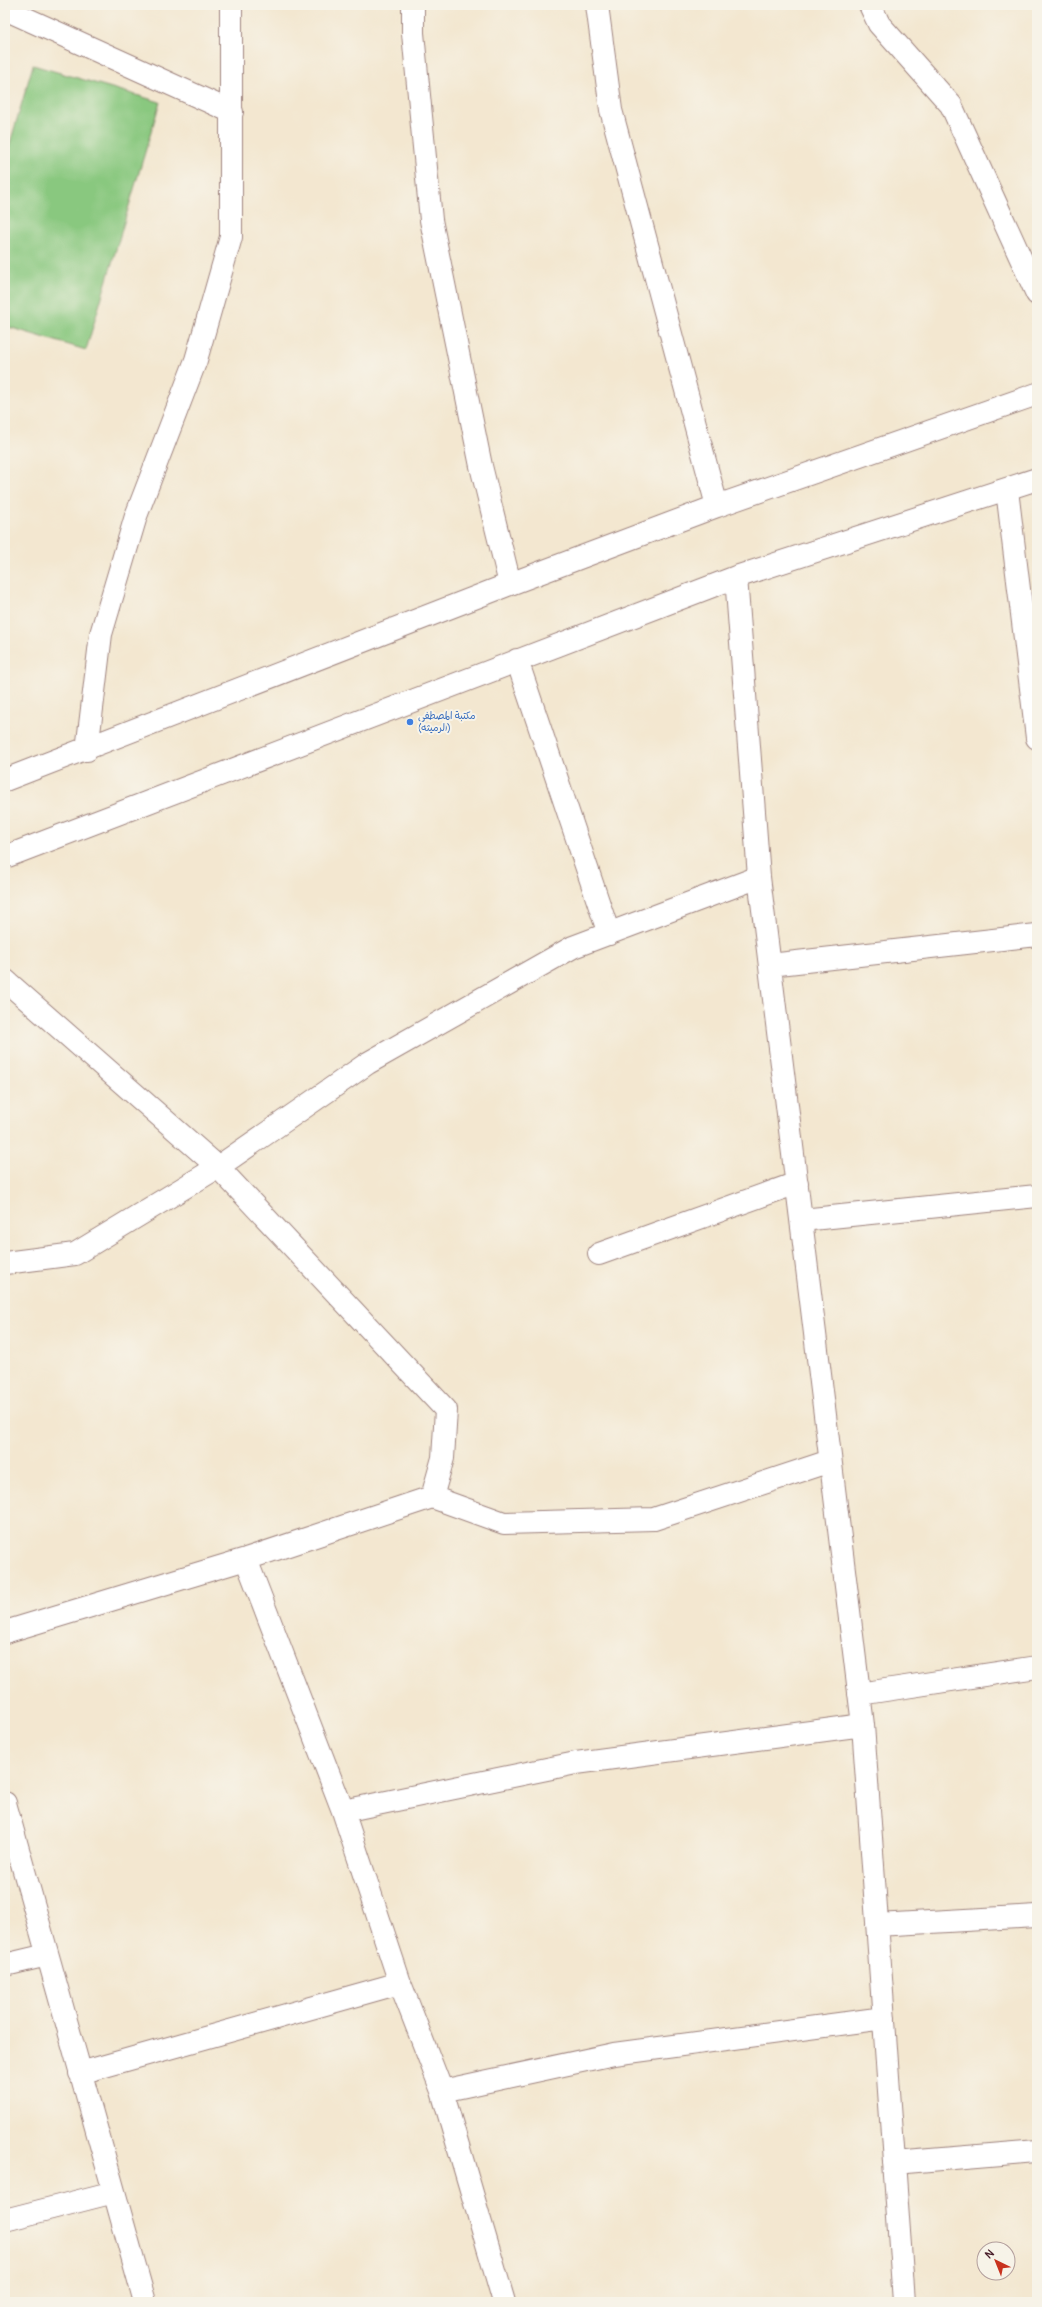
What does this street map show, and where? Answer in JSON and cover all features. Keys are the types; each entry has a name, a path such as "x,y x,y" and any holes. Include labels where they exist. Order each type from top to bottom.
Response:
{"street":[{"path":"87,750 101,634 136,516 196,360 231,237 231,5"},
{"path":"413,5 413,33 431,220 481,466 510,584"},
{"path":"597,5 611,110 717,506"},
{"path":"870,5 878,24 951,104 1037,294"},
{"path":"5,9 232,112"},
{"path":"5,780 87,750 510,584 717,506 1037,394"},
{"path":"5,857 736,577 1008,490 1037,479"},
{"path":"1008,490 1037,738"},
{"path":"736,577 759,877 863,1725 904,2302"},
{"path":"517,660 609,934"},
{"path":"5,1263 75,1254 218,1167 368,1063 573,947 759,877"},
{"path":"770,965 1037,935"},
{"path":"5,980 218,1167 446,1410 443,1458 432,1496"},
{"path":"599,1254 797,1182"},
{"path":"802,1220 1037,1196"},
{"path":"5,1632 246,1559 432,1496 504,1523 654,1518 830,1461"},
{"path":"246,1559 343,1811 400,1983 442,2091 504,2302"},
{"path":"859,1694 1037,1667"},
{"path":"343,1811 576,1763 863,1725"},
{"path":"5,1803 145,2302"},
{"path":"877,1925 1037,1916"},
{"path":"5,1965 47,1955"},
{"path":"80,2073 400,1983"},
{"path":"442,2091 614,2054 884,2018"},
{"path":"894,2164 1037,2150"},
{"path":"5,2220 114,2192"}],"green space":[{"path":"33,65 160,102 86,350 5,326 5,160"}],"place":[{"name":"مكتبة المصطفى (الرميثه)","path":"410,722"}]}
